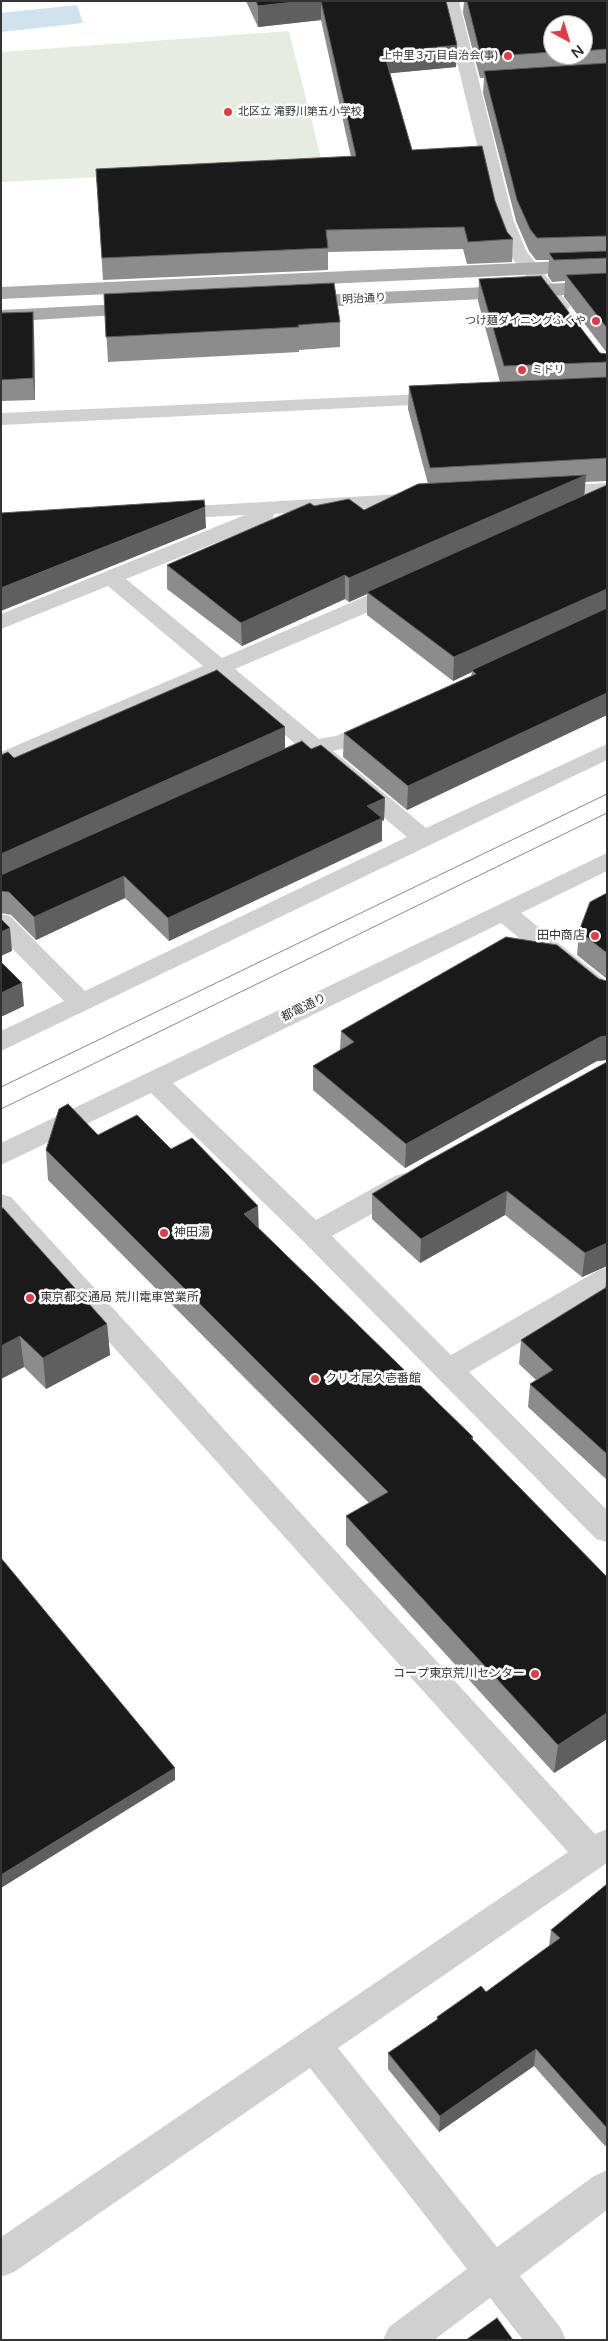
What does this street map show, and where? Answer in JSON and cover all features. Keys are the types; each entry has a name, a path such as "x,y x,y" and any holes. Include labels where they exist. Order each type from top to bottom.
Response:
{"main road":[{"name":"明治通り","path":"1,293 607,265"},
{"name":"明治通り","path":"279,303 607,287"},
{"path":"1,316 160,308"}],"street":[{"path":"471,6 451,4 505,222 518,254 570,320"},
{"path":"471,86 491,85"},
{"path":"1,419 468,398"},
{"path":"528,493 607,489"},
{"path":"147,514 440,498"},
{"path":"571,514 607,498"},
{"path":"1,622 284,507"},
{"path":"112,578 424,839"},
{"path":"1,761 420,582"},
{"path":"261,772 315,747 342,742 395,717"},
{"path":"1,1042 607,751"},
{"name":"都電通り","path":"1,1155 607,861"},
{"path":"503,911 607,996"},
{"path":"1,922 82,1003"},
{"path":"154,1080 313,1234 607,1530"},
{"path":"313,1234 425,1172"},
{"path":"1,1204 599,1849 1,2259"},
{"path":"447,1371 607,1278"},
{"path":"314,2046 546,2340"},
{"path":"402,2340 607,2188"}],"shaded area":[{"path":"289,31 323,166 1,182 1,52"}],"water":[{"path":"77,5 83,23 1,32 1,13"}],"building":[{"path":"256,1 303,1 258,6"},
{"path":"321,1 446,1 457,45 384,53 412,150 482,146 495,201 507,232 513,239 468,242 464,227 326,230 328,248 102,258 96,169 356,156"},
{"path":"467,1 607,1 607,49 593,50 593,15 543,15 543,53 481,57"},
{"path":"607,63 607,236 537,238 530,229 517,200 484,71"},
{"path":"607,251 607,258 554,260 549,253"},
{"path":"607,273 607,328 566,275"},
{"path":"541,276 600,353 607,354 607,362 504,366 479,279"},
{"path":"334,283 340,322 298,325 299,327 106,337 104,294"},
{"path":"33,312 33,378 1,380 1,313"},
{"path":"607,377 607,458 430,468 409,386"},
{"path":"586,475 349,578 345,575 241,623 167,565 310,503 314,506 349,499 364,510 418,484"},
{"path":"607,485 607,589 454,657 367,592"},
{"path":"204,500 205,507 1,588 1,513"},
{"path":"607,608 607,693 408,786 344,733 476,674 472,670"},
{"path":"217,670 285,727 1,854 1,755 8,752 14,758"},
{"path":"302,741 311,749 321,745 385,798 367,806 382,818 168,918 124,876 34,917 9,892 1,891 1,875"},
{"path":"607,893 607,953 579,931 590,902"},
{"path":"1,919 10,928 1,932"},
{"path":"506,937 557,945 599,979 607,981 607,1036 600,1037 406,1144 313,1066 354,1042 341,1031"},
{"path":"1,962 22,983 1,993"},
{"path":"607,1062 607,1243 585,1253 507,1191 421,1239 372,1194 426,1162"},
{"path":"68,1104 98,1135 137,1115 171,1149 192,1138 258,1206 244,1214 473,1437 471,1438 607,1577 607,1713 558,1745 346,1516 388,1492 46,1150 59,1109"},
{"name":"東京都交通局 荒川電車営業所","path":"3,1208 107,1324 43,1358 20,1336 1,1346 1,1209"},
{"path":"607,1287 607,1454 530,1384 553,1370 521,1340"},
{"path":"1,1558 175,1768 1,1875"},
{"path":"607,1884 607,2128 536,2049 440,2116 388,2053 438,2019 437,2017 481,1986 486,1992 560,1938 551,1930"},
{"path":"497,2318 513,2340 466,2340"}],"tram line":[{"path":"1,1087 607,794"},
{"path":"1,1109 607,813"}],"place":[{"name":"上中里３丁目自治会(事)","path":"508,56"},
{"name":"北区立 滝野川第五小学校","path":"228,112"},
{"name":"つけ麺ダイニングふくや","path":"596,321"},
{"name":"ミドリ","path":"522,370"},
{"name":"田中商店","path":"595,936"},
{"name":"神田湯","path":"164,1233"},
{"name":"東京都交通局 荒川電車営業所","path":"30,1298"},
{"name":"クリオ尾久壱番館","path":"315,1379"},
{"name":"コープ東京荒川センター","path":"535,1674"}]}
